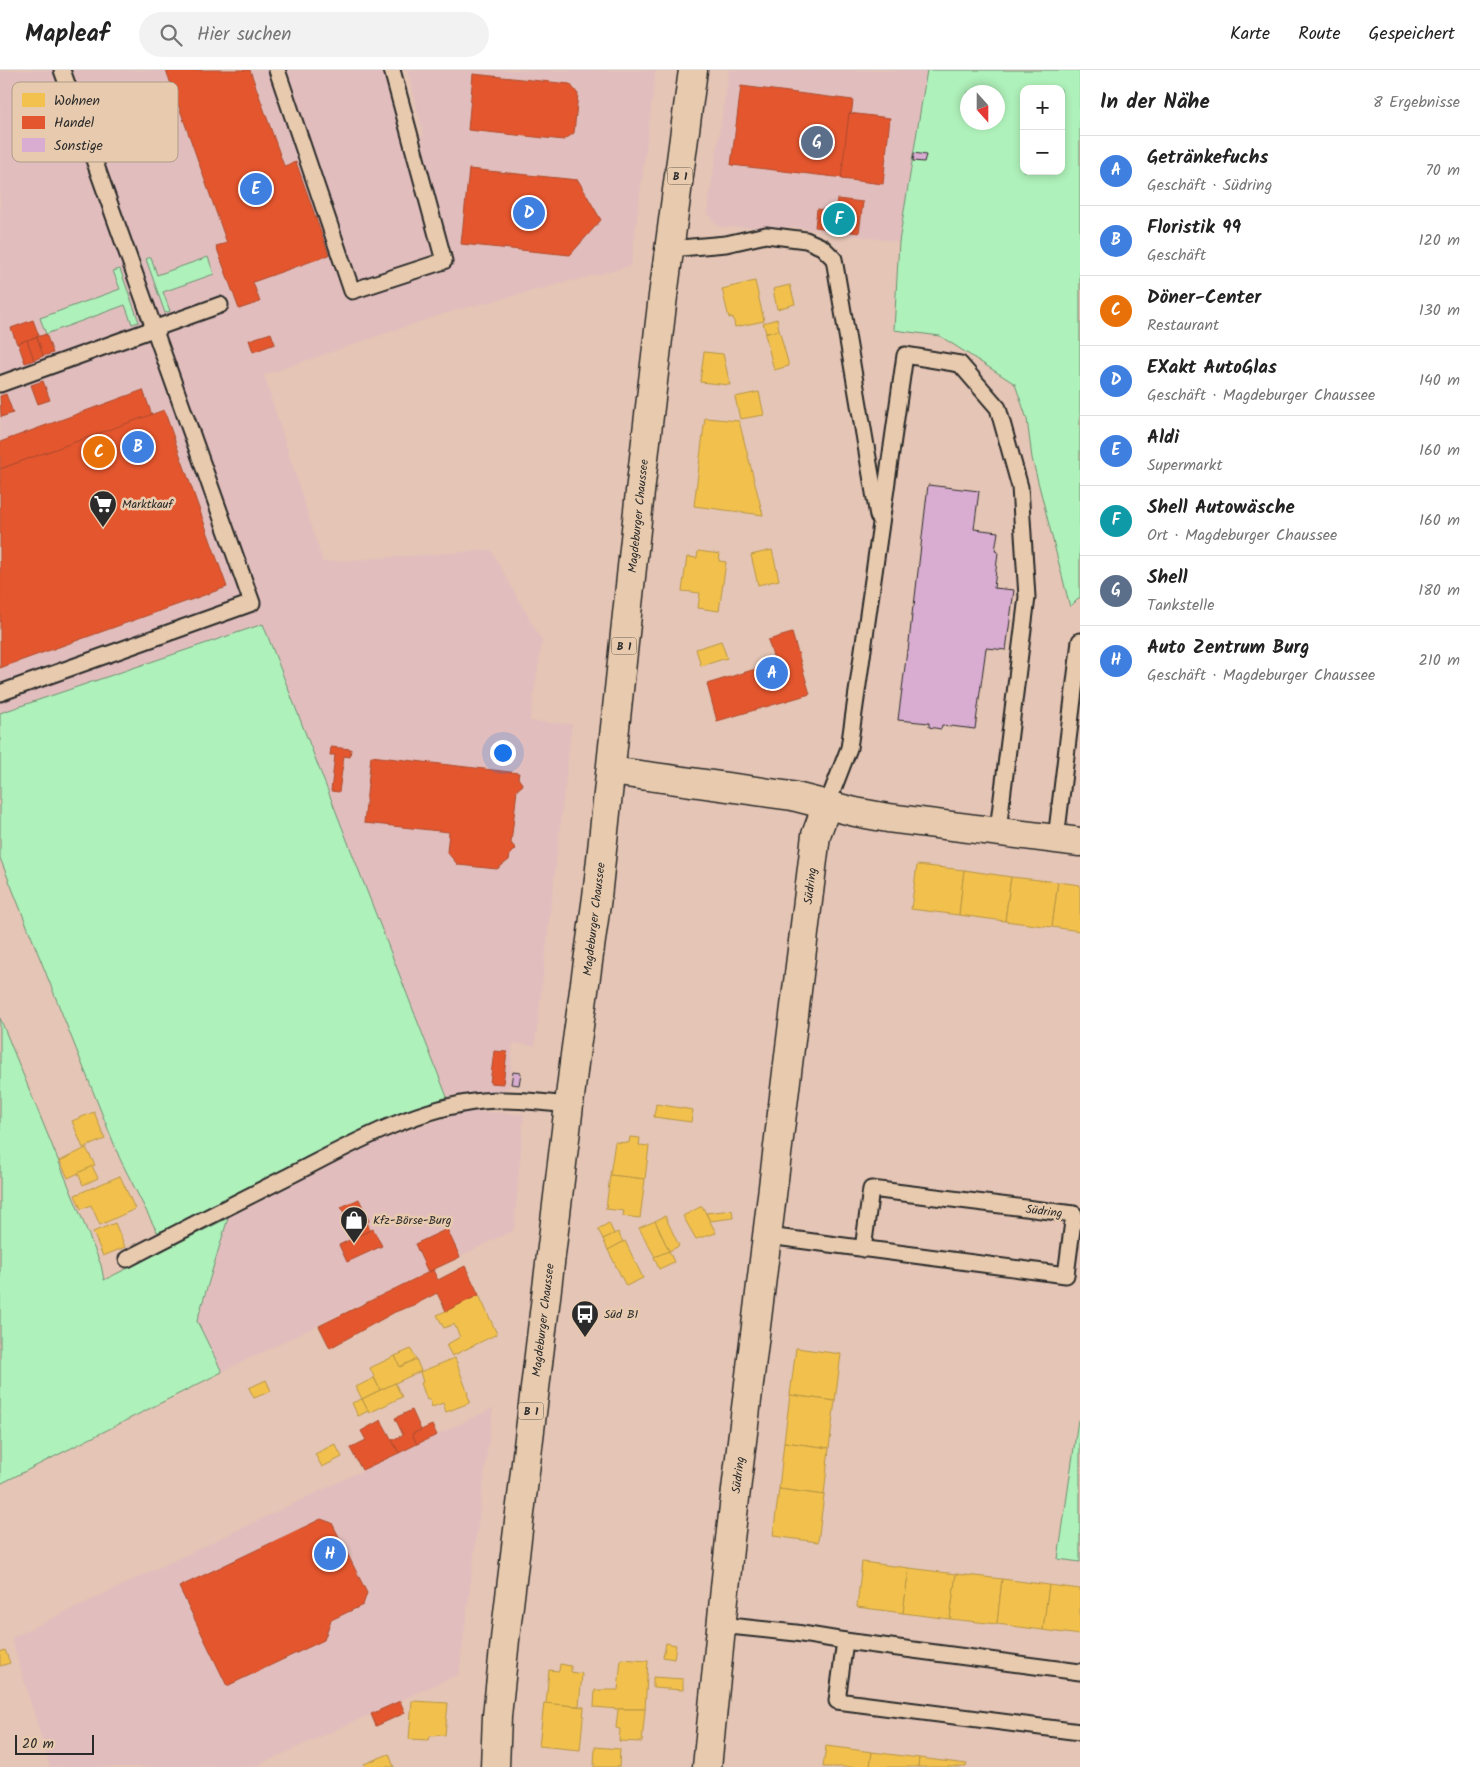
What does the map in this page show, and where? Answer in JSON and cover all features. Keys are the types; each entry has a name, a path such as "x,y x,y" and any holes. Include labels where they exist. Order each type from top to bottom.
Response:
{"main road":[{"name":"Magdeburger Chaussee","path":"495,1767 497,1716 506,1630 569,1105 597,898 640,492 669,249 693,70"},
{"path":"611,771 784,795 888,818 1068,840"},
{"name":"Südring","path":"707,1767 720,1625 754,1335 768,1236 816,835 826,805"}],"lane":[{"path":"62,70 66,82"},
{"path":"277,70 352,291 444,261 392,70"},
{"path":"0,693 252,603 95,162"},
{"path":"669,249 726,244 766,235 806,240 822,247 834,259 880,530"},
{"path":"0,384 220,305"},
{"path":"826,805 849,748 905,355 960,364 998,408 1020,486 1027,597 998,830"},
{"path":"1068,840 1079,650"},
{"path":"127,1259 334,1153 391,1126 427,1113 456,1105 483,1101 516,1100 569,1105"},
{"name":"Südring","path":"768,1236 863,1249 1066,1275 1074,1214 871,1189 863,1249"},
{"path":"720,1625 796,1633 1080,1672"},
{"path":"845,1641 837,1701 1080,1732"}],"shaded area":[{"path":"0,70 383,70 400,133 424,136 407,70 656,70 631,266 446,313 264,375 323,562 491,550 542,641 530,721 572,724 535,1046 513,1043 510,1087 497,1092 484,1091 447,1097 263,624 0,713"},
{"path":"729,70 927,70 899,242 794,227 719,227 707,213"},
{"name":"Kfz-Börse-Burg","path":"466,1111 524,1114 514,1230 222,1372 197,1321 228,1218 386,1138"},
{"path":"493,1408 459,1674 254,1767 50,1767 11,1638"}],"green space":[{"path":"927,70 1080,70 1080,597 1070,607 1032,458 1027,419 1015,384 940,336 894,330 899,242"},
{"path":"151,257 157,275 208,257 214,274 163,292 170,311 165,313 146,259"},
{"path":"120,269 139,322 132,324 125,305 46,334 40,318 120,289 113,271"},
{"path":"263,624 447,1097 386,1121 175,1227 157,1232 120,1159 0,858 0,713"},
{"path":"0,1018 101,1265 104,1280 228,1218 197,1321 222,1372 0,1484"},
{"path":"1078,1420 1080,1420 1080,1562 1058,1559"}],"building: Wohnen":[{"path":"755,281 764,321 735,327 733,317 729,318 722,289"},
{"path":"790,285 795,304 777,309 773,289"},
{"path":"777,319 779,330 766,333 763,323"},
{"path":"779,330 789,366 774,370 765,334"},
{"path":"704,352 723,354 730,385 700,382"},
{"path":"759,392 764,415 740,419 735,397"},
{"path":"705,418 739,421 763,515 694,506"},
{"path":"772,550 779,580 758,585 751,555"},
{"path":"698,551 720,554 719,561 726,562 719,611 698,608 700,593 682,591 687,557 697,558"},
{"path":"721,641 727,658 701,666 696,649"},
{"path":"917,865 964,870 959,915 911,909"},
{"path":"964,870 1011,877 1005,921 959,915"},
{"path":"1011,877 1058,882 1052,927 1005,921"},
{"path":"1058,882 1080,885 1080,931 1052,927"},
{"path":"656,1104 693,1110 691,1122 654,1117"},
{"path":"94,1112 105,1139 83,1148 72,1121"},
{"path":"630,1137 640,1138 639,1145 649,1146 645,1179 610,1175 615,1142 629,1143"},
{"path":"86,1148 95,1165 68,1178 60,1161"},
{"path":"92,1166 98,1178 83,1185 78,1173"},
{"path":"610,1175 645,1179 640,1218 623,1216 624,1211 606,1209"},
{"path":"120,1176 135,1209 100,1225 91,1205 81,1209 75,1195"},
{"path":"702,1206 716,1233 696,1239 683,1216"},
{"path":"732,1210 733,1218 710,1221 706,1213"},
{"path":"665,1216 679,1246 669,1251 655,1221"},
{"path":"655,1221 669,1251 655,1257 639,1228"},
{"path":"115,1223 125,1247 103,1256 93,1232"},
{"path":"609,1223 614,1234 603,1239 598,1229"},
{"path":"618,1232 623,1242 608,1250 603,1239"},
{"path":"625,1241 643,1278 626,1286 608,1250"},
{"path":"669,1251 674,1262 659,1269 654,1257"},
{"path":"479,1295 497,1334 452,1356 446,1345 460,1337 454,1324 444,1328 437,1315"},
{"path":"796,1348 841,1354 835,1401 790,1395"},
{"path":"411,1349 416,1359 400,1367 395,1356"},
{"path":"395,1356 400,1367 416,1359 421,1371 380,1390 370,1368"},
{"path":"455,1358 470,1401 446,1412 443,1403 432,1407 430,1399 427,1400 421,1383 423,1382 420,1372"},
{"path":"374,1378 380,1390 362,1399 356,1387"},
{"path":"266,1380 271,1391 254,1398 249,1388"},
{"path":"395,1383 402,1397 369,1413 362,1399"},
{"path":"790,1395 835,1401 829,1448 784,1442"},
{"path":"362,1399 368,1411 358,1416 352,1403"},
{"path":"784,1442 829,1448 824,1495 779,1489"},
{"path":"335,1444 342,1457 322,1467 315,1454"},
{"path":"779,1489 824,1495 818,1542 773,1536"},
{"path":"862,1562 909,1568 903,1613 857,1607"},
{"path":"909,1568 956,1574 950,1619 903,1613"},
{"path":"956,1574 1002,1579 997,1624 950,1619"},
{"path":"1002,1579 1049,1585 1043,1630 997,1624"},
{"path":"1049,1585 1080,1589 1080,1635 1043,1630"},
{"path":"666,1643 676,1645 674,1659 663,1657"},
{"path":"5,1650 10,1663 0,1666 0,1652"},
{"path":"621,1659 648,1661 645,1709 594,1707 595,1690 618,1690"},
{"path":"560,1664 571,1666 571,1672 582,1674 579,1706 546,1704 549,1670 559,1671"},
{"path":"653,1677 683,1679 683,1690 653,1688"},
{"path":"412,1701 448,1703 445,1735 430,1736 429,1740 409,1739"},
{"path":"544,1703 584,1707 580,1750 539,1746"},
{"path":"618,1709 645,1709 642,1742 619,1741 620,1729 616,1728"},
{"path":"826,1746 872,1752 870,1767 823,1767"},
{"path":"595,1747 620,1749 619,1767 594,1767"},
{"path":"872,1752 919,1758 918,1767 870,1767"},
{"path":"389,1754 394,1767 366,1767 364,1764"},
{"path":"919,1758 967,1764 966,1767 918,1767"}],"building: Handel":[{"path":"166,70 250,70 284,166 296,162 329,255 253,282 260,302 239,309 216,246 227,243 178,104 178,82 170,82"},
{"path":"473,74 570,84 578,94 574,133 564,140 468,130"},
{"path":"741,86 853,100 844,178 731,165"},
{"path":"849,113 890,118 883,184 841,179"},
{"path":"469,169 578,180 601,220 570,255 461,244"},
{"path":"837,199 863,202 859,233 815,227 817,209 835,211"},
{"path":"33,320 39,336 17,344 11,328"},
{"path":"271,333 275,344 253,352 249,340"},
{"path":"46,334 53,353 43,356 37,337"},
{"path":"37,337 43,356 34,360 27,340"},
{"path":"27,340 34,360 25,363 18,343"},
{"path":"43,381 50,400 38,404 31,385"},
{"path":"143,390 152,415 0,469 0,442"},
{"path":"6,394 13,413 1,417 0,396"},
{"name":"Marktkauf","path":"164,410 227,587 0,668 0,469"},
{"path":"792,633 810,694 717,721 707,684 775,663 768,640"},
{"path":"331,747 351,749 350,757 344,756 339,792 331,791 335,755 330,755"},
{"path":"371,756 519,773 518,778 523,785 517,790 511,843 516,849 510,855 509,860 497,869 458,865 447,852 449,832 364,823"},
{"path":"494,1051 507,1052 503,1084 490,1083"},
{"path":"359,1199 369,1221 352,1229 341,1207"},
{"path":"367,1222 370,1230 350,1240 346,1231"},
{"path":"373,1229 382,1246 347,1262 339,1245"},
{"path":"447,1229 460,1257 428,1272 415,1244"},
{"path":"465,1266 479,1295 446,1311 437,1293 395,1312 330,1348 319,1326 433,1270 438,1280"},
{"path":"412,1410 421,1430 412,1434 417,1444 399,1453 392,1440 403,1435 395,1418"},
{"path":"381,1420 399,1453 362,1470 350,1448 366,1440 361,1431"},
{"path":"432,1425 437,1435 417,1444 412,1434"},
{"path":"321,1519 332,1523 367,1593 363,1605 331,1620 324,1640 227,1686 179,1587"},
{"path":"400,1701 405,1713 376,1726 371,1714"}],"building: Sonstige":[{"path":"914,153 926,155 924,162 913,161"},
{"path":"928,485 979,491 974,529 998,532 995,551 998,552 994,588 1014,590 1006,650 986,648 975,729 942,725 941,729 929,727 929,723 898,720"},
{"path":"513,1072 521,1073 519,1085 511,1084"}],"place":[{"name":"Shell","path":"817,142"},
{"name":"Aldi","path":"256,189"},
{"name":"EXakt AutoGlas","path":"529,213"},
{"name":"Shell Autowäsche","path":"839,219"},
{"name":"Floristik 99","path":"138,447"},
{"name":"Döner-Center","path":"99,452"},
{"name":"Marktkauf","path":"103,528"},
{"name":"Getränkefuchs","path":"772,673"},
{"name":"Kfz-Börse-Burg","path":"354,1244"},
{"name":"Süd B1","path":"585,1338"},
{"name":"Auto Zentrum Burg","path":"330,1554"}]}
